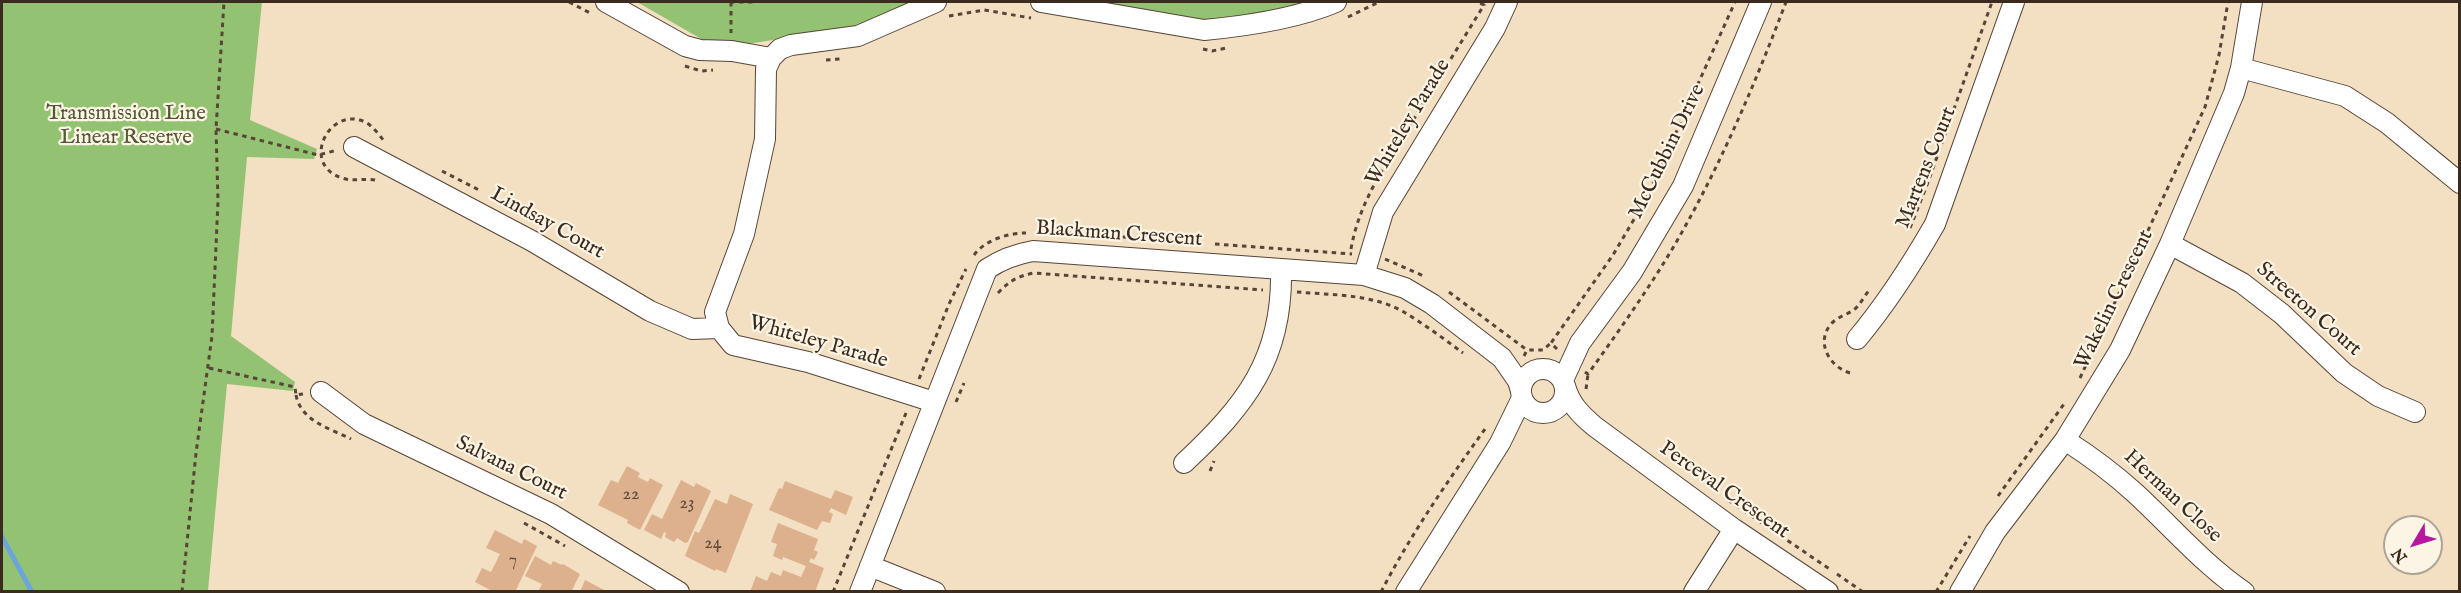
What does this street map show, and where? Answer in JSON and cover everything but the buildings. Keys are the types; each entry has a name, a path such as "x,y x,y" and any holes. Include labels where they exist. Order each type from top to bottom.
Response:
{"street":[{"path":"606,2 685,46 700,50 732,51 771,58 780,49 791,45 858,36 938,10"},
{"path":"1041,11 1204,30 1272,19 1336,2"},
{"name":"Whiteley Parade","path":"1364,275 1360,255 1383,212 1495,28 1507,2"},
{"name":"McCubbin Drive","path":"1554,376 1632,272 1683,186 1761,2"},
{"name":"Martens Court","path":"1857,339 1916,258 1935,224 2014,2"},
{"name":"Wakelin Crescent","path":"1960,591 1995,532 2065,440 2120,350 2170,244 2219,131 2241,68 2252,2"},
{"name":"Whiteley Parade","path":"771,58 766,69 765,139 744,234 717,306 719,328 733,345 808,362 934,402"},
{"path":"2241,68 2345,96 2387,123 2460,183"},
{"name":"Lindsay Court","path":"354,147 532,241 650,311 692,329 719,328"},
{"name":"Streeton Court","path":"2170,244 2242,283 2282,314 2344,373 2378,396 2415,412"},
{"name":"Blackman Crescent","path":"860,591 987,269 1006,258 1033,251 1364,275 1390,282 1419,295 1516,358 1554,376"},
{"path":"1184,463 1216,433 1235,410 1264,366 1278,322 1282,291 1281,270"},
{"name":"Blackman Crescent","path":"1516,358 1521,394"},
{"path":"1406,591 1500,443 1525,379 1554,376 1564,400 1560,406 1520,426 1500,443"},
{"name":"Perceval Crescent","path":"1554,376 1576,410 1594,426 1734,529 1828,591"},
{"name":"Salvana Court","path":"321,392 364,424 551,514 679,591"},
{"path":"1521,394 1528,408 1545,414"},
{"name":"Perceval Crescent","path":"1545,414 1561,414 1594,426"},
{"name":"Herman Close","path":"2065,440 2094,459 2135,493 2223,578 2244,591"},
{"path":"1694,591 1734,529"},
{"path":"870,566 935,591"}],"path":[{"path":"182,591 196,453 209,368 217,247 216,129 224,2"},
{"path":"732,51 730,2 755,2"},
{"path":"1339,22 1379,2"},
{"path":"1360,255 1355,229 1364,204 1484,5 1478,2"},
{"path":"1907,235 1992,2"},
{"path":"2078,381 2205,107 2228,2"},
{"path":"938,10 1041,11"},
{"path":"1200,49 1212,51 1233,46"},
{"path":"824,61 846,57"},
{"path":"380,182 372,179 344,179 335,175 326,166 321,154 321,145 325,135 345,121 357,119 367,122 386,143"},
{"path":"216,129 321,154 354,147"},
{"path":"433,166 490,197"},
{"path":"833,591 949,304 969,262 977,250 998,238 1016,233 1036,232"},
{"path":"1046,232 1187,242"},
{"path":"1210,244 1360,255 1396,262 1429,279"},
{"path":"997,294 1008,282 1021,275 1034,273 1363,298 1402,311 1464,354"},
{"path":"1850,373 1840,370 1828,356 1825,348 1826,331 1839,317 1856,308 1875,282"},
{"path":"1449,292 1516,358 1543,350 1551,343"},
{"path":"209,368 295,387 298,407 307,417 356,441"},
{"path":"1588,374 1586,383 1589,395"},
{"path":"952,412 964,381"},
{"path":"296,395 321,392"},
{"path":"1997,497 2067,398"},
{"path":"1381,591 1402,550 1444,486 1490,423"},
{"path":"1728,500 1863,591"},
{"path":"519,521 567,547"},
{"path":"1936,591 1972,532"}],"green space":[{"name":"Transmission Line Linear Reserve","path":"2,2 262,2 250,120 317,149 314,159 247,157 231,336 295,382 293,391 227,384 208,591 2,591"},
{"path":"637,2 913,2 843,31 748,44 703,40"},
{"path":"1092,2 1306,2 1239,18 1201,21 1170,18"}],"waterway":[{"path":"2,537 32,592"}]}
